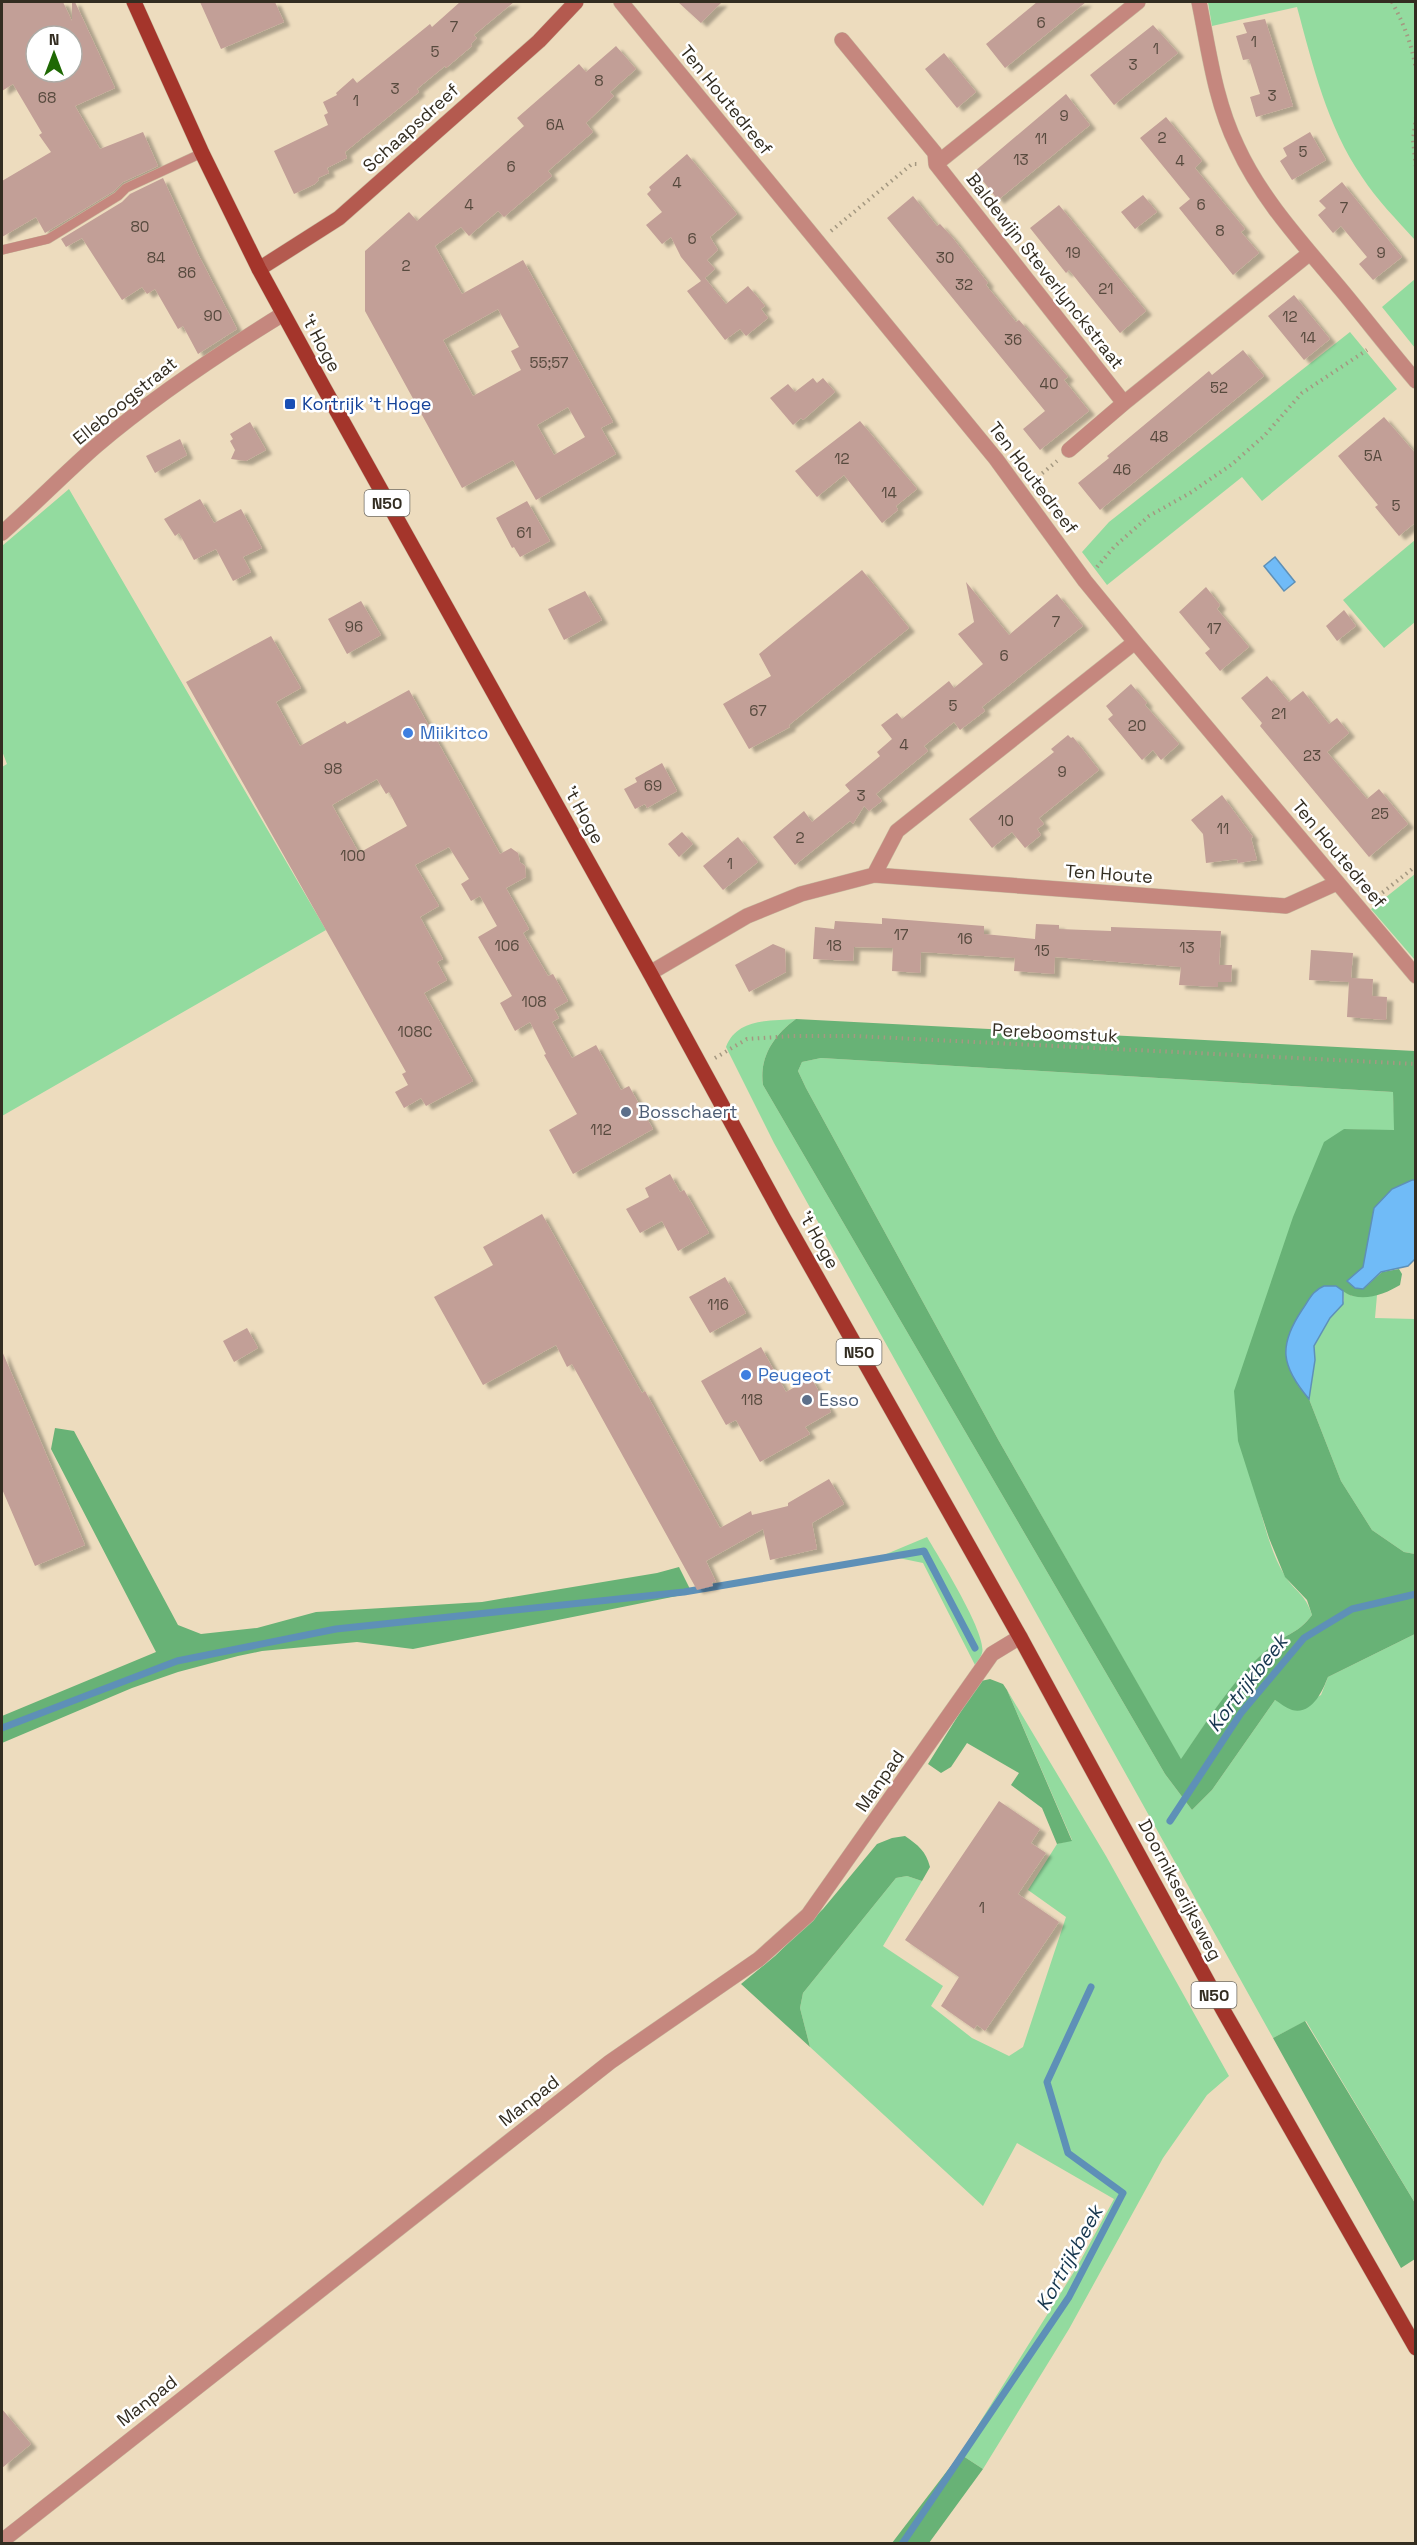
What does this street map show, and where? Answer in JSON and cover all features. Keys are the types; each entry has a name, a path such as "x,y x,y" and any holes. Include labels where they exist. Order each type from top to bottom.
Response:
{"main road":[{"name":"'t Hoge","path":"134,2 202,153 283,314 650,973 784,1219 1020,1637"},
{"name":"Doornikserijksweg","path":"1020,1637 1223,2010 1416,2349"}],"street":[{"name":"Schaapsdreef","path":"259,268 339,218 539,41 576,2"},
{"name":"Ten Houtedreef","path":"621,2 996,459 1085,580 1135,642 1416,976"},
{"path":"936,164 1138,2"},
{"path":"1199,2 1218,99 1237,146 1265,195 1414,380"},
{"name":"Baldewijn Steverlynckstraat","path":"842,40 935,153 936,164 1124,403"},
{"path":"1069,450 1310,253"},
{"name":"Elleboogstraat","path":"2,533 37,504 95,447 164,393 213,357 283,314"},
{"path":"873,875 897,831 1135,642"},
{"name":"Ten Houte","path":"650,973 747,916 801,894 873,875 1286,906 1337,883"},
{"name":"Manpad","path":"2,2541 610,2062 759,1959 808,1915 992,1654 1020,1637"}],"lane":[{"path":"2,250 48,239 126,188 202,153"}],"path":[{"path":"1392,2 1402,20 1413,51 1416,70"},
{"path":"1416,117 1413,140 1416,168"},
{"path":"818,242 912,164 936,164"},
{"path":"1085,580 1114,547 1149,516 1190,493 1231,465 1264,436 1302,393 1359,356 1382,338"},
{"path":"1019,492 1069,450"},
{"path":"1360,909 1416,866"},
{"name":"Pereboomstuk","path":"701,1066 747,1039 792,1036 855,1036 1416,1064"}],"green space":[{"path":"1208,2 1415,2 1415,240 1368,185 1339,137 1322,95 1297,7 1212,26"},
{"path":"1415,279 1415,348 1382,307"},
{"path":"1350,332 1397,389 1262,501 1242,477 1107,585 1082,552 1109,522"},
{"path":"69,489 326,930 2,1116 2,767 7,764 2,751 2,546"},
{"path":"1415,540 1415,622 1384,648 1343,600"},
{"path":"1415,874 1415,960 1371,909"},
{"path":"796,1019 781,1032 766,1056 763,1065 763,1085 1165,1774 1192,1810 1212,1790 1275,1700 1293,1710 1321,1695 1328,1677 1415,1634 1415,2203 1306,2021 1273,2038 774,1143 726,1047 731,1038 746,1026 765,1021"},
{"path":"796,1019 1415,1051 1415,1180 1412,1180 1371,1231 1363,1267 1363,1289 1382,1272 1399,1269 1402,1274 1400,1285 1384,1293 1365,1297 1351,1295 1335,1286 1297,1384 1309,1399 1341,1481 1372,1530 1404,1552 1415,1554 1415,1634 1328,1677 1315,1701 1305,1709 1292,1710 1275,1700 1212,1790 1192,1810 1165,1774 763,1085 763,1065 766,1056 775,1040","holes":["821,1058 1393,1092 1394,1130 1344,1129 1324,1142 1293,1217 1234,1391 1238,1441 1269,1538 1285,1577 1307,1600 1312,1615 1297,1630 1271,1646 1245,1671 1181,1759 999,1441 798,1071 802,1062"]},
{"path":"821,1058 1393,1092 1395,1131 1344,1129 1255,1491 1275,1557 1289,1582 1303,1597 1312,1615 1297,1630 1271,1646 1245,1672 1222,1700 1181,1760 999,1441 806,1088 798,1071 802,1062"},
{"path":"1343,1291 1352,1296 1377,1295 1375,1318 1415,1319 1415,1554 1404,1552 1372,1530 1341,1481 1309,1399 1315,1360 1314,1346 1330,1318 1344,1301"},
{"path":"55,1428 74,1431 178,1625 201,1634 257,1628 316,1612 482,1602 657,1573 679,1567 692,1593 413,1649 357,1642 262,1651 238,1656 178,1672 132,1688 2,1743 2,1716 156,1652 51,1449"},
{"path":"927,1537 961,1595 977,1630 982,1644 982,1653 975,1665 923,1563 884,1555"},
{"path":"990,1679 1003,1684 1007,1690 1072,1841 1057,1844 1042,1808 1011,1785 1019,1773 967,1743 951,1767 941,1773 928,1764 974,1690 981,1681"},
{"path":"1007,1690 1106,1856 1229,2076 1207,2095 1163,2158 1069,2329 983,2469 960,2454 1077,2267 1114,2199 1017,2143 983,2206 810,2047 800,2008 803,1993 896,1878 907,1876 922,1881 883,1946 943,1986 931,2006 972,2038 1009,2056 1023,2047 1066,1917 1028,1890 1057,1844 1072,1840"},
{"path":"905,1836 921,1849 930,1867 922,1881 907,1876 896,1878 803,1993 800,2008 810,2047 741,1984 775,1956 823,1909 877,1844"},
{"path":"1305,2021 1415,2203 1415,2259 1401,2268 1273,2038"},
{"path":"960,2454 983,2469 929,2543 892,2543"}],"water":[{"path":"1275,557 1295,582 1284,591 1264,566"},
{"path":"1416,1180 1415,1259 1408,1266 1381,1272 1363,1289 1355,1288 1347,1281 1363,1267 1374,1208 1392,1189"},
{"path":"1324,1286 1336,1286 1343,1291 1343,1304 1330,1318 1314,1346 1315,1360 1309,1399 1288,1366 1286,1345 1294,1323 1302,1310 1314,1293"}],"building":[{"path":"2,2 63,2 72,21 72,2 75,2 115,88 75,106 100,149 143,132 158,166 123,182 114,191 45,233 36,217 2,237 2,181 51,152 39,135 42,133 13,84 2,91"},
{"path":"200,2 275,2 284,22 221,49"},
{"path":"460,2 514,2 474,35 477,38 471,44 472,46 417,89 419,92 345,152 347,158 327,168 329,173 318,178 315,184 294,194 274,151 328,125 324,115 328,113 323,102 337,95 336,93 353,78 357,83 430,24 432,27"},
{"path":"678,2 722,2 701,23"},
{"path":"1037,2 1086,2 1005,68 986,44"},
{"path":"1265,19 1293,106 1256,117 1250,97 1260,94 1249,59 1243,60 1236,36 1247,33 1243,23"},
{"path":"1153,25 1178,53 1114,105 1090,75"},
{"path":"616,46 636,69 610,92 614,96 586,123 593,132 548,171 552,176 504,217 498,211 469,236 461,227 435,246 462,294 523,260 613,422 601,428 616,454 536,500 513,460 462,488 365,311 365,251 409,212 417,221 524,126 517,118 579,64 586,72","holes":["498,309 519,347 511,351 521,370 473,396 443,340","568,407 585,437 554,455 537,425"]},
{"path":"944,53 976,92 957,108 925,69"},
{"path":"1066,94 1090,125 998,200 975,171"},
{"path":"1166,117 1202,161 1195,168 1245,229 1241,232 1259,253 1233,275 1179,208 1190,199 1140,138"},
{"path":"1310,132 1326,160 1292,180 1280,161 1287,156 1283,148"},
{"path":"687,154 737,214 710,237 718,250 707,260 715,269 705,278 726,304 748,286 765,306 761,309 768,318 746,336 740,329 725,340 687,291 701,281 681,257 671,237 662,244 646,225 662,212 647,194 651,190 649,187"},
{"path":"163,178 198,254 237,329 198,354 183,326 178,329 155,289 147,294 142,287 122,300 82,238 66,247 61,239 122,202 130,194"},
{"path":"1342,182 1402,257 1373,280 1359,264 1367,257 1341,226 1333,233 1318,215 1326,208 1319,201"},
{"path":"1143,195 1157,212 1135,229 1121,212"},
{"path":"913,196 937,226 940,224 952,237 1016,322 1019,320 1068,377 1064,380 1089,411 1040,450 1023,429 1045,411 887,218"},
{"path":"1059,205 1146,311 1120,333 1069,270 1066,273 1030,228"},
{"path":"1294,295 1330,339 1304,360 1268,316"},
{"path":"1243,350 1264,376 1100,510 1078,483 1209,371 1212,375"},
{"path":"813,378 817,383 823,378 835,392 803,420 801,418 793,425 770,398 788,384 795,392"},
{"path":"1384,417 1416,454 1416,522 1399,536 1375,507 1378,505 1338,456"},
{"path":"860,421 917,489 896,506 898,510 882,523 844,475 817,497 795,471"},
{"path":"250,422 266,450 246,461 231,459 235,450 230,441 233,439 230,434"},
{"path":"180,439 187,455 155,473 146,456"},
{"path":"200,499 214,523 241,509 262,548 243,557 251,572 233,581 216,549 194,560 179,533 175,536 164,519"},
{"path":"527,501 550,541 520,557 514,547 512,548 496,518"},
{"path":"862,570 909,628 789,725 790,727 749,749 723,704 771,676 759,654"},
{"path":"966,582 1009,635 1057,594 1083,626 982,707 985,711 960,730 954,722 924,746 928,751 876,794 882,801 869,811 864,806 853,824 850,821 795,865 773,837 804,811 812,822 850,791 845,785 880,756 877,752 892,739 881,725 897,713 902,719 949,681 954,688 983,664 958,634 974,622"},
{"path":"1206,587 1220,605 1217,609 1249,647 1220,671 1205,653 1210,649 1179,612"},
{"path":"585,591 602,620 564,640 548,609"},
{"path":"361,601 381,635 347,654 328,619"},
{"path":"1344,610 1356,626 1337,641 1326,626"},
{"path":"271,636 301,688 276,702 300,746 345,721 347,724 409,690 500,854 511,848 518,853 520,862 525,866 526,877 506,888 529,929 523,933 548,976 553,974 568,1001 554,1009 559,1018 552,1022 572,1058 596,1045 621,1090 629,1086 653,1129 573,1174 549,1130 577,1114 544,1055 546,1054 530,1022 515,1031 500,1003 512,996 478,937 497,926 480,896 471,901 461,884 469,879 449,847 415,865 439,906 420,917 443,959 437,962 447,980 424,993 473,1081 426,1106 421,1098 404,1108 395,1092 408,1085 402,1074 406,1072 186,682","holes":["377,779 386,794 389,792 407,826 359,853 332,805"]},
{"path":"1267,676 1289,702 1303,691 1329,724 1337,718 1349,733 1327,752 1367,799 1379,789 1408,824 1369,857 1260,726 1262,723 1241,698"},
{"path":"1131,684 1147,703 1145,705 1179,744 1161,760 1153,750 1142,760 1108,719 1113,715 1106,706"},
{"path":"1068,735 1073,737 1099,770 1039,818 1044,824 1037,829 1041,835 1025,848 1012,832 992,848 969,819 1054,752 1051,749"},
{"path":"662,763 677,791 647,808 645,804 635,809 624,789 637,782 635,778"},
{"path":"1222,795 1253,837 1251,838 1257,860 1238,863 1237,859 1206,863 1203,834 1191,820"},
{"path":"682,832 693,844 679,857 668,844"},
{"path":"738,837 758,862 723,890 703,866"},
{"path":"882,918 984,926 984,934 1035,939 1036,924 1059,925 1059,929 1111,931 1111,927 1221,931 1219,965 1232,965 1231,982 1218,982 1218,987 1179,985 1181,967 1055,957 1054,974 1014,971 1015,958 921,952 920,973 892,971 893,948 854,947 853,961 813,959 815,927 834,929 835,921 882,924"},
{"path":"773,944 785,949 786,972 749,992 735,965"},
{"path":"1311,950 1353,953 1351,978 1373,979 1372,996 1387,997 1386,1020 1347,1017 1349,982 1309,980"},
{"path":"670,1174 680,1192 684,1190 709,1233 678,1251 662,1221 640,1233 626,1209 649,1197 645,1188"},
{"path":"542,1214 642,1393 645,1391 720,1528 751,1511 752,1515 788,1506 788,1503 829,1479 844,1504 812,1523 817,1549 770,1560 763,1529 706,1561 716,1582 712,1582 713,1586 697,1590 572,1364 567,1367 556,1345 483,1385 434,1297 493,1265 483,1247"},
{"path":"725,1277 746,1313 710,1333 689,1297"},
{"path":"247,1328 258,1348 234,1362 223,1341"},
{"path":"761,1347 786,1392 811,1378 831,1412 805,1427 810,1434 760,1462 736,1420 726,1425 701,1381"},
{"path":"2,1351 85,1545 35,1566 2,1489"},
{"path":"999,1801 1040,1829 1031,1843 1046,1853 1018,1894 1059,1922 985,2031 977,2025 974,2029 941,2006 959,1977 905,1940"},
{"path":"2,2409 31,2444 2,2468"}],"waterway":[{"path":"2,1728 177,1661 336,1629 684,1592 924,1551 975,1648"},
{"name":"Kortrijkbeek","path":"1170,1821 1241,1713 1304,1638 1352,1609 1416,1594"},
{"name":"Kortrijkbeek","path":"902,2544 1069,2297 1123,2193 1068,2153 1047,2082 1091,1987"}],"place":[{"name":"Kortrijk 't Hoge","path":"290,404"},
{"name":"Miikitco","path":"408,733"},
{"name":"Bosschaert","path":"626,1112"},
{"name":"Peugeot","path":"746,1375"},
{"name":"Esso","path":"807,1400"}]}
